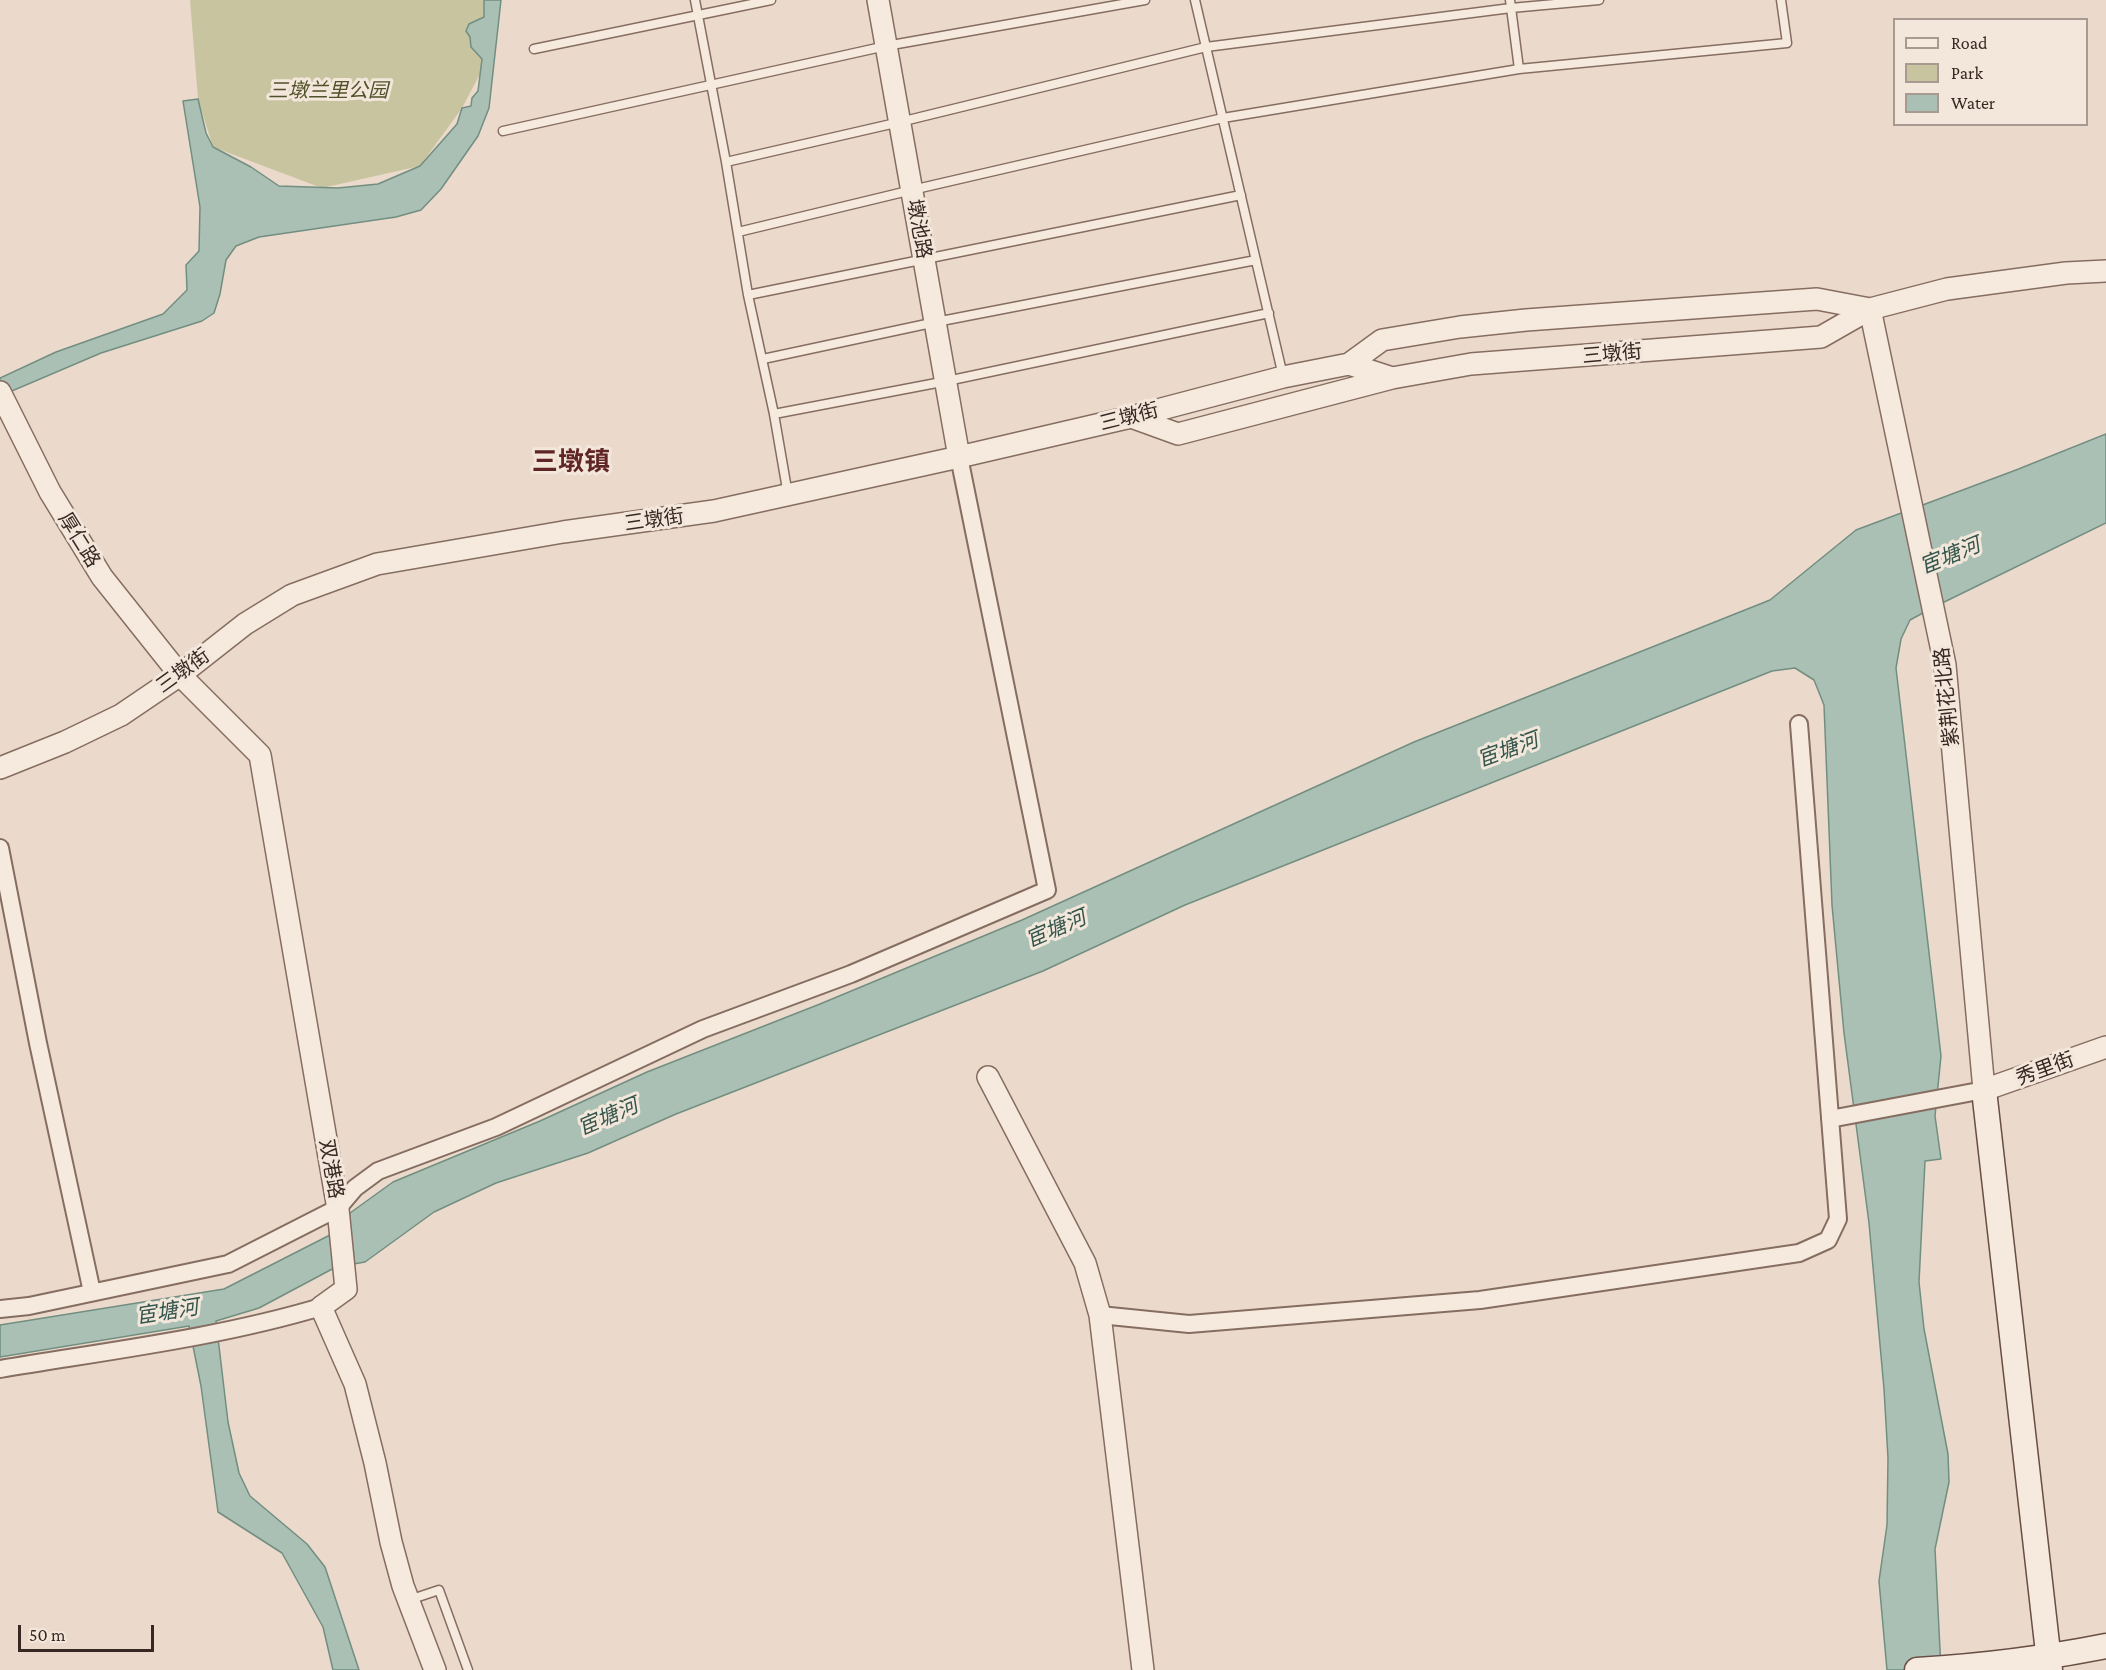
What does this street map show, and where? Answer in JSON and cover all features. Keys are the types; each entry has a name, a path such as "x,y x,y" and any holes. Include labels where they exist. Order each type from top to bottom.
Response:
{"main road":[{"path":"1984,1090 2048,1664"},
{"path":"1917,1670 2048,1664 2106,1646"}],"street":[{"name":"墩池路","path":"878,0 959,457"},
{"name":"三墩街","path":"1348,364 1392,378 1471,364 1821,338 1870,309 1947,290 2066,273 2106,271"},
{"name":"三墩街","path":"0,768 65,742 121,714 180,675 245,624 292,595 376,564 562,532 714,511 789,495 1131,417 1283,377 1348,364 1382,340 1460,327 1817,299 1870,309"},
{"name":"紫荆花北路","path":"1870,309 1945,665 1984,1090"},
{"path":"1131,417 1178,434 1392,378"},
{"name":"厚仁路","path":"0,392 50,492 102,577 180,675"},
{"path":"0,1310 29,1306 228,1264 338,1208 355,1188 378,1172 496,1127 703,1029 851,974 1047,890 959,457"},
{"name":"双港路","path":"180,675 260,755 338,1208 346,1289 321,1307"},
{"path":"1100,1315 1189,1324 1469,1301 1799,1253 1828,1240 1838,1219 1799,724"},
{"path":"0,848 38,1043 92,1293"},
{"name":"秀里街","path":"1984,1090 2106,1047"},
{"path":"988,1077 1085,1263 1100,1315 1143,1670"},
{"path":"1830,1119 1984,1090"},
{"path":"0,1369 231,1330 321,1307 355,1384 375,1463 391,1542 408,1600 435,1670"}],"lane":[{"path":"694,0 712,84 748,295 763,359 789,495"},
{"path":"534,49 771,0"},
{"path":"503,131 886,46 1145,0"},
{"path":"1195,0 1283,377"},
{"path":"726,162 1206,47 1511,4 1599,0"},
{"path":"738,232 1223,118 1519,69 1787,44 1782,0"},
{"path":"1511,4 1519,69"},
{"path":"748,295 1241,195"},
{"path":"763,359 936,322 1256,260"},
{"path":"774,414 947,381 1269,313"},
{"path":"408,1600 439,1590 468,1670"}],"green space":[{"name":"三墩兰里公园","path":"190,0 490,0 481,72 462,108 420,166 322,188 213,147 198,99"}],"water":[{"path":"484,0 501,0 489,108 478,136 441,189 421,210 396,217 259,237 236,246 226,260 214,313 202,321 101,353 0,396 0,378 56,352 163,314 187,290 186,265 199,251 200,207 183,101 198,99 206,133 213,147 251,167 279,186 338,188 378,184 420,166 457,124 462,108 471,106 472,98 478,91 482,59 471,47 470,37 466,31 469,24 484,17"},
{"name":"宦塘河","path":"2106,434 2106,523 1910,620 1901,639 1896,668 1941,1056 1935,1116 1941,1159 1925,1161 1919,1282 1924,1329 1948,1454 1949,1482 1935,1549 1941,1670 1887,1670 1879,1581 1887,1525 1888,1458 1884,1389 1869,1223 1844,1033 1832,905 1824,705 1814,680 1795,668 1772,671 1185,905 1043,971 676,1114 588,1153 496,1183 434,1212 365,1262 336,1267 259,1308 216,1321 228,1422 239,1473 250,1496 307,1544 325,1567 359,1670 333,1670 323,1627 282,1553 218,1512 201,1386 189,1326 0,1357 0,1325 224,1289 330,1235 350,1213 393,1182 540,1121 647,1072 820,1004 1022,920 1414,742 1770,600 1856,530"}],"district":[{"name":"三墩镇","path":"571,462"}]}
